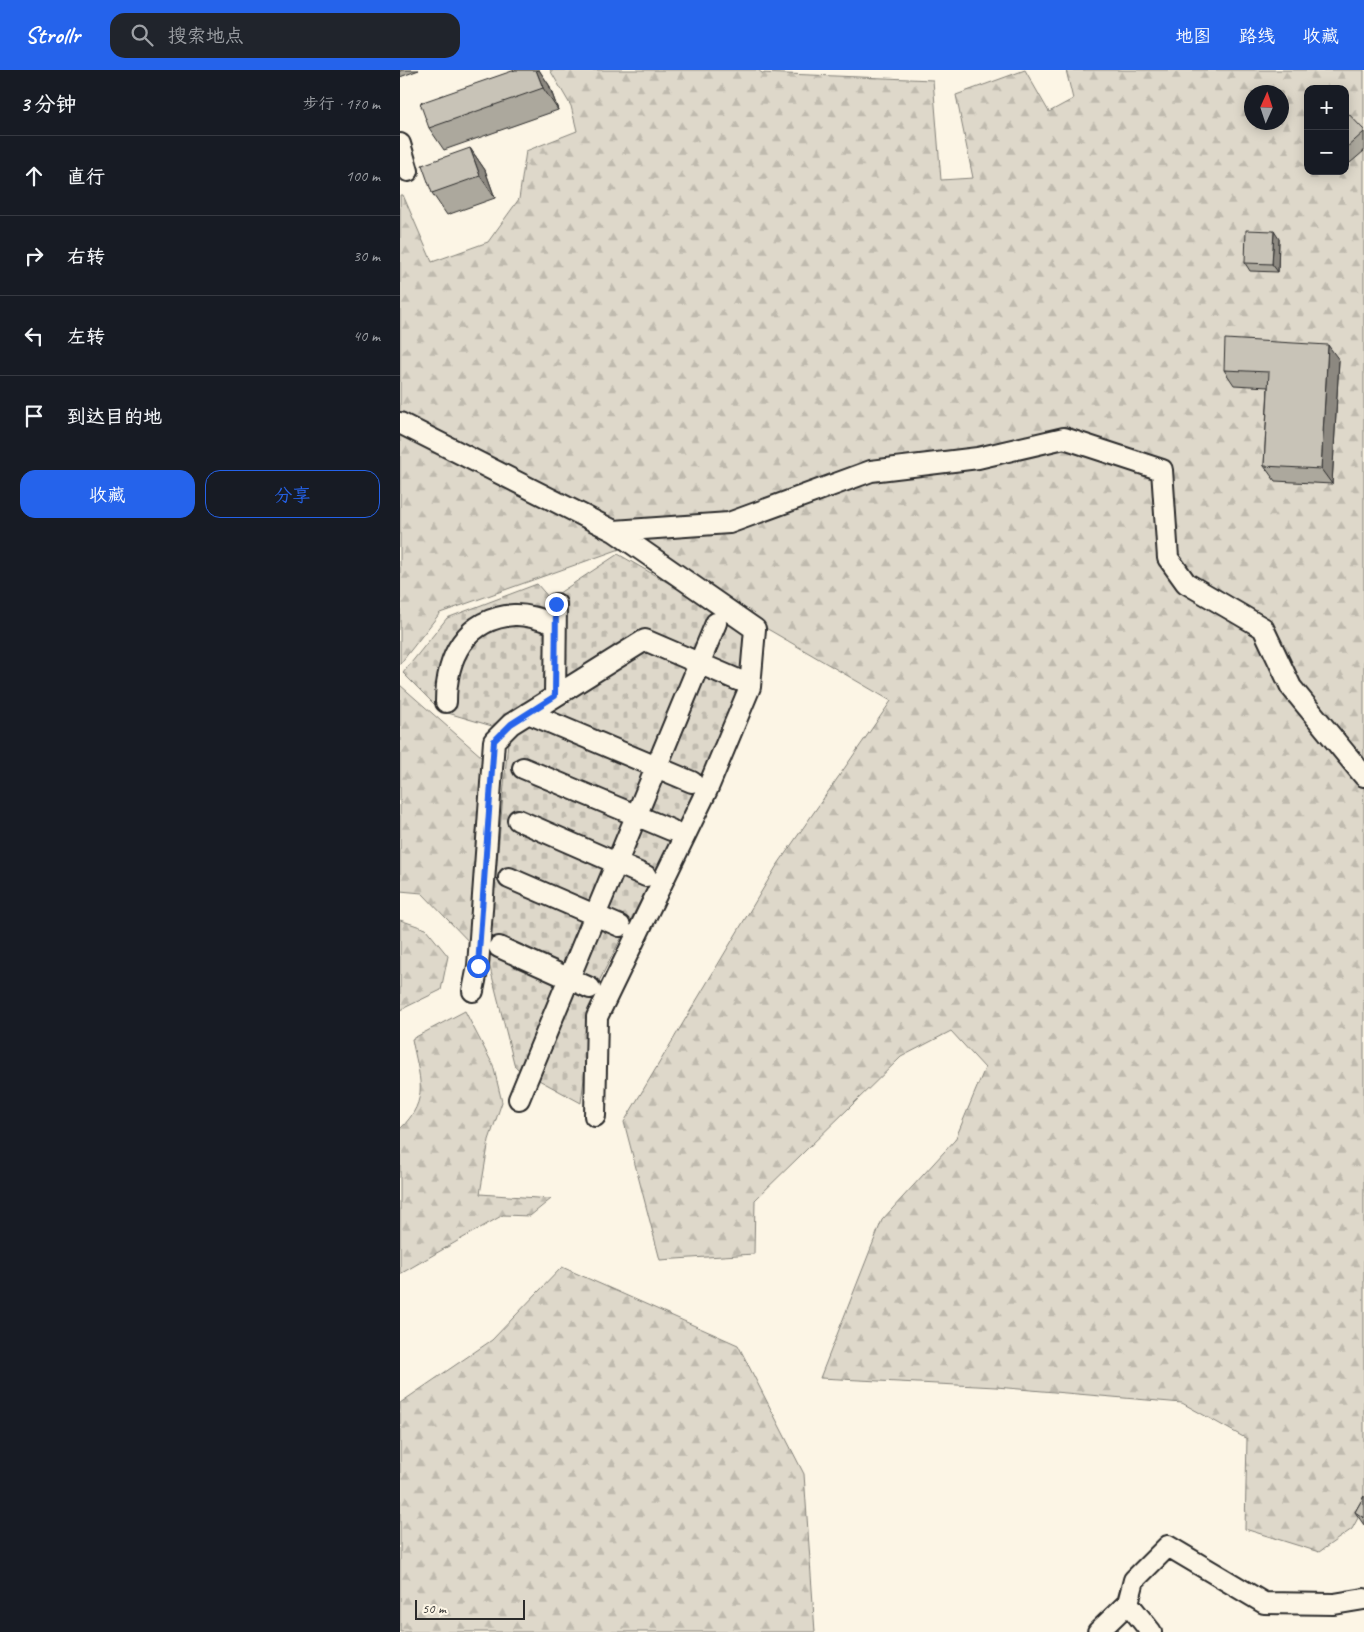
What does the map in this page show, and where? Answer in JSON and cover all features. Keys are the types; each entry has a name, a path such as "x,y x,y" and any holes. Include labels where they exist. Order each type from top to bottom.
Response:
{"street":[{"path":"400,144 408,171"},
{"path":"400,423 614,531 755,629 750,687 707,790 597,1017 595,1116"},
{"path":"614,531 729,523 870,471 978,458 1064,438 1162,470 1168,558 1186,583 1264,628 1291,687 1364,776"},
{"path":"555,696 556,604"},
{"path":"446,702 446,682 451,664 461,643 472,629 490,620 515,615 556,624"},
{"path":"519,1099 716,623"},
{"path":"472,991 478,966 494,741 511,724 645,640 738,680"},
{"path":"528,713 692,782"},
{"path":"523,768 671,830"},
{"path":"518,820 646,876"},
{"path":"509,878 620,926"},
{"path":"499,947 590,988"},
{"path":"1098,1632 1128,1604 1134,1580 1168,1546 1264,1603 1334,1604 1364,1599"},
{"path":"1128,1604 1151,1632"}],"green space":[{"path":"550,70 758,70 762,73 933,80 941,180 973,178 956,95 1025,70 1049,112 1073,99 1066,70 1364,70 1364,1507 1352,1529 1319,1552 1245,1529 1247,1439 1182,1403 996,1387 820,1378 882,1220 955,1140 985,1068 951,1031 901,1057 755,1200 754,1254 660,1260 624,1122 776,867 891,701 771,631 620,549 440,613 400,664 400,195 403,195 432,262 488,242 519,199 526,151 577,131 571,106"},
{"path":"618,554 748,629 746,674 701,783 595,989 581,1103 515,1067 488,960 509,731 441,711 403,673 447,618 537,584 550,599"},
{"path":"400,685 482,757 473,946 422,893 400,891"},
{"path":"400,920 426,929 448,956 441,990 400,1010"},
{"path":"465,1011 493,1065 502,1102 489,1140 480,1194 551,1199 530,1216 503,1215 400,1274 400,1129 416,1108 420,1087 412,1039"},
{"path":"562,1267 738,1345 804,1474 815,1632 400,1632 400,1403 492,1340"}],"building":[{"path":"515,70 536,70 543,88 429,128 420,103"},
{"path":"1349,114 1364,130 1349,145"},
{"path":"470,148 480,176 432,193 422,165"},
{"path":"1246,230 1274,231 1272,264 1245,263"},
{"path":"1225,339 1328,345 1321,469 1264,466 1269,372 1224,370"},
{"path":"1364,1496 1364,1518 1355,1512"}],"route":[{"path":"478,966 494,741 511,724 555,696 556,604"}]}
